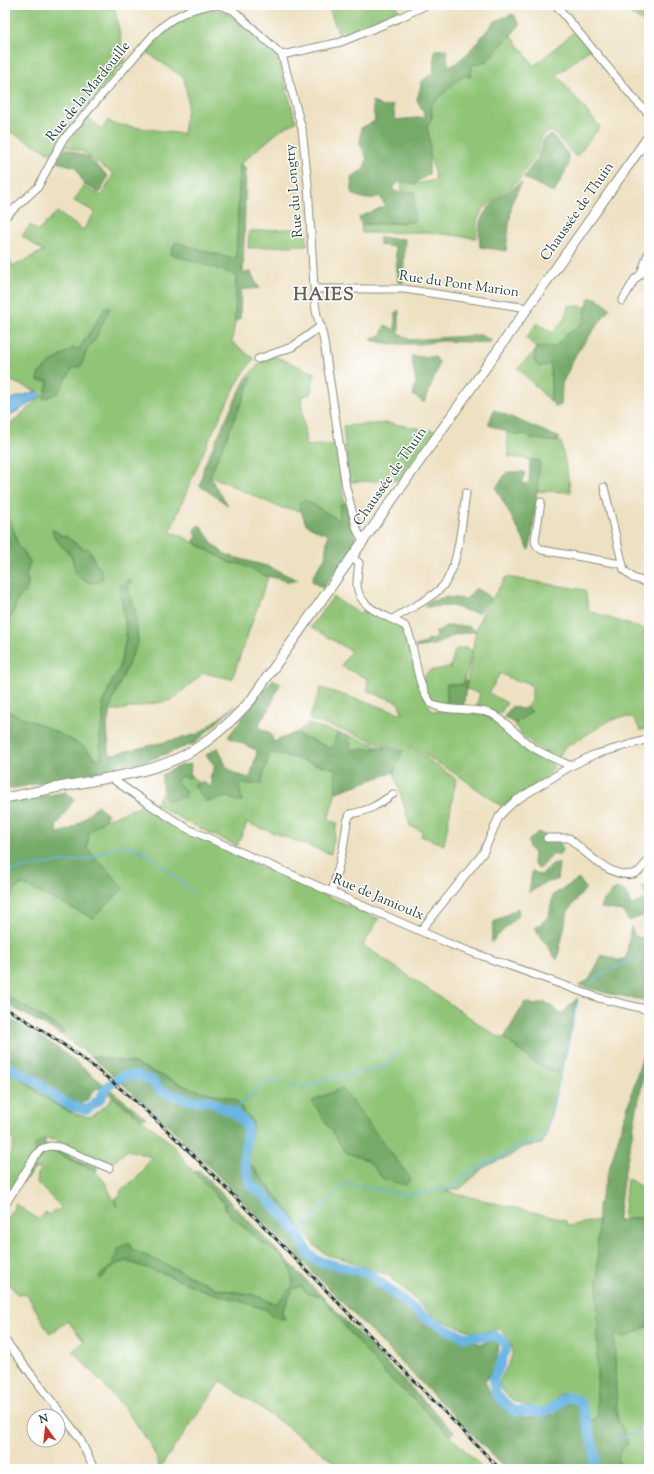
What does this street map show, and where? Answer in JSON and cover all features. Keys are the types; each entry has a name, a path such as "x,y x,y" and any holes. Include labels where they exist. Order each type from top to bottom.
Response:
{"main road":[{"name":"Chaussée de Thuin","path":"5,798 146,771 188,754 203,744 234,718 251,700 649,136"}],"street":[{"name":"Rue de la Mardouille","path":"5,217 38,187 62,141 166,22 180,14 200,7 212,5 222,6 233,10 282,55"},
{"path":"227,5 233,10"},
{"path":"282,55 342,42 398,19 426,5"},
{"path":"556,5 636,101 649,114"},
{"name":"Rue du Longtry","path":"282,55 302,129 317,314 321,326 346,487 357,530 363,541"},
{"path":"622,301 635,279 641,274 649,251"},
{"name":"Rue du Pont Marion","path":"315,289 404,289 528,308"},
{"path":"258,359 292,347 321,326"},
{"path":"604,488 621,564 624,570 633,578 649,583"},
{"path":"393,619 430,597 440,589 449,578 454,566 466,493"},
{"path":"541,502 535,540 536,545 539,548 542,550 621,564"},
{"path":"352,557 359,563 357,585 364,603 370,608 405,626 408,630 421,682 427,697 433,705 444,708 481,711 493,715 529,744 546,755 571,766"},
{"path":"421,930 483,853 499,817 515,801 571,766 593,755 649,738"},
{"name":"Rue de Jamioulx","path":"111,778 188,829 452,944 598,998 649,1010"},
{"path":"332,892 350,814 371,809 393,794"},
{"path":"548,838 569,838 597,863 621,873 631,874 638,872 649,860"},
{"path":"5,1205 34,1156 41,1149 50,1146 59,1147 109,1168"},
{"path":"5,1340 79,1437 94,1469"}],"green space":[{"path":"5,5 114,5 125,60 80,114 52,154 5,129"},
{"path":"328,5 396,5 399,11 378,22 339,36"},
{"path":"617,5 649,5 649,22 647,25 627,11 624,12"},
{"path":"201,10 217,10 225,13 243,23 267,44 278,58 296,122 282,129 240,164 236,260 175,242 171,254 236,275 235,322 232,342 254,359 235,387 213,431 170,532 182,536 230,563 241,564 268,577 232,679 203,673 172,700 109,712 113,699 138,642 135,611 128,588 128,579 123,606 126,639 119,669 112,681 103,704 103,722 100,735 100,750 102,758 97,759 83,746 12,713 5,712 5,624 13,614 17,599 28,588 28,581 26,577 30,562 19,549 11,521 5,517 5,436 7,427 42,396 37,391 5,379 5,252 13,266 43,251 22,236 30,225 38,231 57,212 83,230 95,212 74,201 83,187 102,196 113,174 83,152 65,146 88,117 102,129 108,120 114,124 183,134 188,101 184,78 145,51 176,21 191,13","holes":["106,307 95,339 87,350 81,366 73,368 58,393 44,399 49,380 39,381 49,364 73,348 79,349","58,533 91,552 96,564 101,568 74,566 73,560 59,542"]},
{"path":"513,14 520,25 487,61 472,65 471,77 462,76 431,105 432,118 427,126 430,144 429,174 414,184 401,181 392,187 395,192 415,192 414,222 361,224 359,217 385,206 380,196 366,199 352,194 351,177 363,170 367,158 360,144 361,128 375,121 372,101 383,107 393,105 395,120 426,117 417,100 422,81 433,73 435,50 447,49 448,66 455,64 468,53 495,21"},
{"path":"575,31 590,49 557,75 600,127 576,157 552,131 542,136 536,155 518,181 482,210 477,221 476,238 425,232 362,233 361,225 414,222 415,192 402,192 401,181 415,184 436,180 431,159 427,126 432,118 431,105 472,65 487,61 511,35 534,66"},
{"path":"552,135 568,154 568,166 554,193 523,178 537,159 544,139"},
{"path":"64,148 88,157 108,176 100,193 84,185 76,167 57,162"},
{"path":"240,164 246,168 243,273 250,271 259,288 241,290 240,319 235,322 236,275 171,254 175,242 236,260"},
{"path":"522,182 512,202 506,251 480,247 479,227 482,217 491,205"},
{"path":"306,228 307,245 248,248 249,231"},
{"path":"379,238 405,239 403,283 398,282 395,247 380,245"},
{"path":"589,298 597,298 610,308 576,354 562,384 561,405 556,407 551,402 551,364 539,367 534,360 536,348 555,347 565,336 583,323"},
{"path":"568,305 587,307 583,323 565,336 555,347 536,348 526,338 537,323 553,333 565,318"},
{"path":"107,306 110,308 95,339 87,350 81,366 73,368 58,393 43,399 49,381 38,381 38,374 49,364 73,348 79,349"},
{"path":"399,310 399,333 410,340 480,335 491,340 490,343 442,341 420,344 392,344 373,341 371,339 381,335 385,325 395,330 395,313"},
{"path":"536,350 534,360 551,364 551,402 518,368"},
{"path":"411,356 435,357 439,362 424,403 413,395 416,382"},
{"path":"270,357 276,357 315,373 310,394 301,397 306,446 335,444 345,507 343,528 303,511 281,508 210,476 252,378 247,377 261,362"},
{"path":"247,377 252,378 210,476 228,505 200,486 204,466"},
{"path":"494,410 560,438 557,442 533,439 525,434 518,435 488,425"},
{"path":"387,423 436,431 416,455 400,480 349,482 343,426"},
{"path":"506,431 517,435 525,434 533,439 561,442 571,492 536,491 540,461 509,457"},
{"path":"530,460 540,461 532,537 529,550 496,488 507,472 525,472 522,484 529,483"},
{"path":"305,500 339,520 340,505 346,503 357,544 323,588 312,581 313,576 325,557 328,533 320,532 306,524 298,503"},
{"path":"5,517 9,520 13,528 19,549 22,549 30,562 26,577 28,581 26,592 18,599 13,613 5,624 5,602 7,597 5,597 5,585 9,581 6,574 9,564 5,561"},
{"path":"200,525 213,544 223,553 267,566 298,580 290,582 260,574 241,564 230,563 194,542 197,537 195,532 196,527"},
{"path":"52,530 61,536 66,536 83,549 88,548 101,571 103,578 97,583 81,579 76,573 70,554 57,540"},
{"path":"506,577 585,590 589,611 649,631 649,729 640,730 634,719 621,717 609,721 563,749 559,758 540,749 527,740 515,724 532,711 526,708 532,699 532,686 521,680 519,683 500,673 489,693 507,703 500,714 476,708 480,693 466,689 476,629 483,612"},
{"path":"128,579 131,581 128,588 135,611 138,642 110,709 110,716 107,723 110,755 198,734 236,705 195,743 141,763 5,790 5,712 12,713 44,726 83,746 97,759 101,758 100,735 103,722 103,704 112,681 119,669 126,639 126,626 120,593 122,584"},
{"path":"476,588 491,598 479,613 452,606 425,607 427,602 445,597 466,599"},
{"path":"333,597 359,613 367,609 405,628 424,696 432,711 462,711 491,716 549,760 553,766 552,771 540,782 501,806 462,778 412,747 409,748 456,779 444,845 421,836 422,831 410,826 394,772 336,792 328,820 337,823 331,854 247,823 237,846 187,822 155,804 183,767 213,798 237,780 258,783 270,752 308,724 402,752 404,751 309,719 321,688 403,714 398,702 367,691 368,679 341,666 351,651 311,627"},
{"path":"445,626 468,626 476,631 454,635 435,645 415,648 415,646 426,643 427,639 435,640 436,631 441,630"},
{"path":"466,647 472,651 463,685 447,684 447,706 438,704 425,691 423,683 424,678 429,671 449,667 450,669 455,650"},
{"path":"273,679 280,683 269,710 261,720 259,728 271,733 273,742 295,733 332,749 337,733 349,736 351,750 386,747 402,752 394,772 336,792 335,769 270,752 261,784 239,784 242,801 238,802 227,797 206,802 194,785 202,782 211,787 212,782 210,777 215,766 206,755 218,747 226,766 235,774 250,778 257,752 256,750 228,737"},
{"path":"464,681 467,681 463,708 447,706 447,684 463,685"},
{"path":"512,706 521,709 526,708 532,711 515,724 504,717"},
{"path":"191,764 190,778 182,776 176,781 186,791 186,796 166,801 162,787 162,775 181,765"},
{"path":"66,792 74,799 56,827 58,833 75,826 97,805 108,814 104,820 89,832 87,848 124,888 93,918 21,884 5,903 5,803"},
{"path":"145,805 184,831 238,854 237,856 379,919 363,945 500,1038 504,1038 538,1065 561,1074 546,1135 542,1144 522,1147 507,1158 499,1160 483,1168 460,1189 445,1191 565,1220 568,1226 598,1220 597,1417 590,1422 585,1403 578,1396 573,1394 559,1395 551,1405 537,1408 529,1407 514,1400 508,1396 499,1384 509,1364 512,1353 509,1340 500,1329 476,1333 435,1318 389,1276 344,1259 327,1255 315,1246 306,1231 303,1233 295,1219 246,1158 253,1123 235,1099 189,1088 134,1063 91,1056 60,1034 65,1031 5,995 5,903 21,884 124,888 87,848 89,832 104,820"},
{"path":"538,832 560,842 563,849 558,856 554,853 540,869 533,863 534,853 529,848 528,841"},
{"path":"559,863 557,880 544,883 529,893 532,871 541,875 551,865"},
{"path":"579,879 586,888 568,911 557,960 535,928 549,917 553,895"},
{"path":"641,886 647,886 649,889 649,913 629,921 622,911 601,908 604,900 616,888 626,892 631,905 647,899"},
{"path":"518,908 519,914 491,943 494,922"},
{"path":"631,926 634,935 640,938 649,933 649,1001 610,994 579,985 589,980 602,955 621,961 626,958"},
{"path":"5,995 65,1032 60,1034 5,1003"},
{"path":"577,998 561,1074 538,1065 504,1038 525,1002 535,1005 545,1002 562,1014"},
{"path":"5,1016 57,1047 146,1118 141,1118 104,1090 97,1088 86,1101 75,1106 72,1112 55,1105 13,1072 5,1080"},
{"path":"649,1035 643,1078 623,1181 617,1221 640,1217 649,1221 649,1325 623,1338 614,1335 617,1418 628,1442 618,1456 620,1469 506,1469 166,1123 91,1056 134,1063 189,1088 235,1099 253,1123 246,1159 295,1219 303,1233 297,1239 307,1256 316,1263 368,1275 421,1319 465,1339 481,1344 491,1340 498,1344 496,1365 485,1381 492,1398 511,1414 526,1418 556,1414 562,1405 572,1402 590,1422 597,1417 598,1206"},
{"path":"13,1072 48,1100 79,1115 90,1117 108,1104 112,1097 136,1115 174,1147 201,1180 225,1204 225,1210 261,1243 272,1248 288,1263 292,1274 293,1286 276,1304 254,1295 218,1289 132,1249 128,1243 113,1265 100,1275 102,1278 115,1265 126,1261 165,1274 200,1289 268,1310 273,1317 285,1319 282,1313 293,1289 301,1286 307,1293 323,1297 347,1329 388,1377 414,1400 480,1465 479,1469 343,1469 286,1426 221,1381 159,1469 156,1456 137,1425 124,1408 73,1351 84,1342 68,1321 50,1334 27,1295 17,1294 5,1279 5,1218 9,1218 16,1204 38,1219 46,1212 50,1215 55,1209 57,1211 61,1207 37,1183 38,1173 41,1170 39,1168 36,1170 33,1167 45,1151 53,1151 96,1172 105,1182 117,1207 115,1199 121,1194 120,1191 139,1176 151,1157 128,1150 113,1162 98,1161 71,1150 55,1140 45,1138 36,1150 5,1203 5,1159 11,1154 14,1142 9,1135 5,1138 5,1080"},
{"path":"342,1088 411,1179 406,1185 384,1180 367,1160 345,1152 312,1101"},
{"path":"45,1138 45,1145 68,1154 84,1164 86,1160 98,1166 96,1172 53,1151 46,1151 33,1167 34,1170 23,1183 36,1150 34,1146"},
{"path":"199,1170 322,1297 307,1293 301,1286 293,1289 282,1312 285,1319 273,1317 267,1310 200,1289 165,1274 126,1261 115,1265 102,1278 99,1278 100,1275 113,1265 112,1264 119,1248 129,1243 132,1249 218,1289 254,1295 276,1304 293,1285 288,1263 272,1248 262,1243 225,1210 225,1204 194,1172"},
{"path":"627,1178 649,1192 649,1221 640,1217 623,1220"},
{"path":"324,1299 454,1432 450,1435 388,1377 347,1329"},
{"path":"649,1325 649,1419 637,1430 638,1433 649,1426 649,1469 620,1469 618,1456 624,1431 617,1418 614,1335 623,1338"}],"water":[{"path":"37,391 42,396 5,418 5,401"}],"waterway":[{"path":"5,872 40,865 88,859 122,845 131,846 152,857 194,893"},
{"path":"5,898 7,902 5,905"},
{"path":"591,983 608,970 649,952"},
{"path":"298,1233 343,1186 348,1184 403,1195 431,1193 437,1188 442,1189 455,1187 462,1178 521,1144 539,1141 545,1135 565,1059 578,1000"},
{"path":"233,1112 243,1101 268,1080 298,1086 308,1086 326,1079 384,1067 397,1050"},
{"path":"5,1065 34,1080 66,1103 86,1110 99,1100 108,1086 122,1076 137,1075 152,1081 160,1090 169,1094 194,1101 210,1101 233,1112 247,1125 244,1160 250,1184 263,1194 288,1221 300,1237 309,1255 317,1261 368,1273 421,1315 446,1329 465,1337 495,1336 503,1341 506,1347 500,1365 493,1379 496,1395 514,1411 545,1412 556,1406 566,1397 577,1400 582,1406 591,1438 595,1457 594,1469"},
{"path":"5,1362 7,1357"},
{"path":"613,1441 634,1434 649,1422"}],"railway":[{"path":"5,1008 44,1031 81,1057 117,1085 151,1115 216,1177 500,1469"}],"district":[{"name":"HAIES","path":"324,296"}]}
